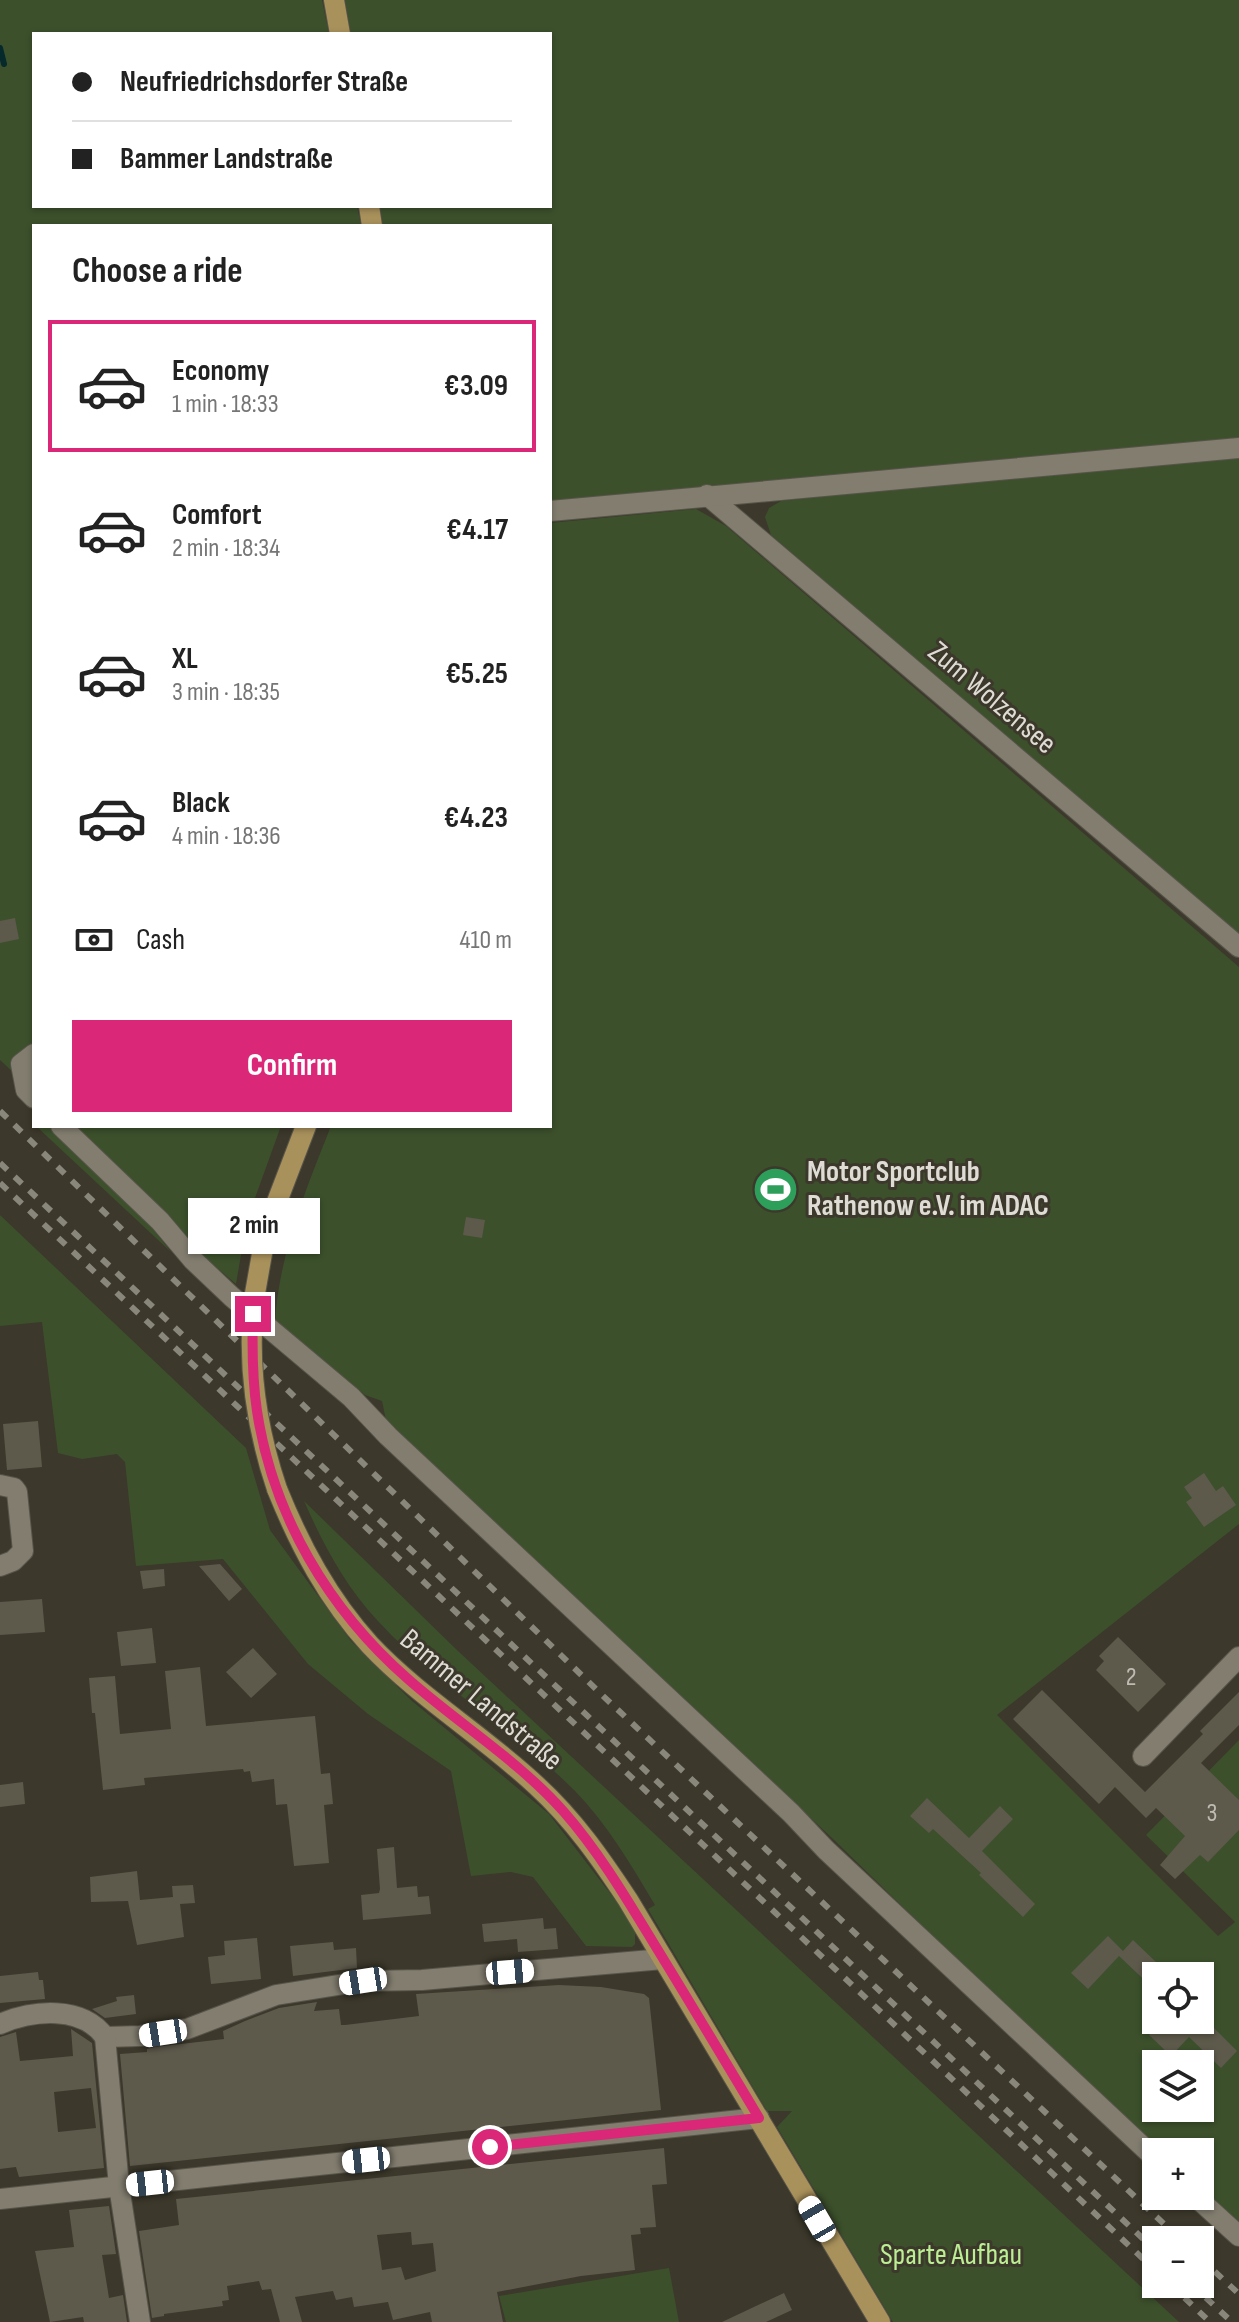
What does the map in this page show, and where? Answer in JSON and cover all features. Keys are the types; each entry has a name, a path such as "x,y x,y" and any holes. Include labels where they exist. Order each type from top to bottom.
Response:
{"main road":[{"path":"334,0 340,32"},
{"name":"Bammer Landstraße","path":"305,1128 273,1212 254,1299 252,1358 257,1411 277,1489 291,1524 319,1579 371,1645 536,1784 593,1847 880,2322"}],"street":[{"path":"552,511 1239,448"},
{"name":"Zum Wolzensee","path":"707,495 1239,947"},
{"path":"32,1056 21,1064 26,1090 32,1096"},
{"path":"63,1128 160,1221 193,1260 232,1297 351,1397 388,1436 1142,2146"},
{"path":"0,1485 14,1488 17,1492 23,1551 13,1561 0,1566"},
{"path":"1143,1756 1239,1657"},
{"path":"105,2037 140,2036 187,2029 276,1995 363,1981 422,1980 663,1959"},
{"path":"0,2024 13,2018 66,2013 91,2022 105,2037 119,2186 140,2322"},
{"path":"0,2199 759,2118"},
{"path":"1210,2210 1239,2236"}],"green space":[{"path":"0,0 322,0 329,32 32,32 32,208 357,208 361,224 32,224 32,1090 0,1060"},
{"path":"345,0 1239,0 1239,442 552,501 552,224 383,224 380,208 552,208 552,32 351,32"},
{"path":"1239,454 1239,936 771,535 765,517 769,508 781,501"},
{"path":"696,509 726,526 1239,967 1239,1524 997,1715 1218,1936 1235,1922 1146,1835 1239,1740 1239,2230 1214,2207 1214,2138 1142,2140 831,1837 387,1425 382,1401 365,1395 275,1322 288,1247 330,1128 552,1128 552,523"},
{"path":"38,1128 51,1128 138,1210 171,1252"},
{"path":"73,1128 280,1128 247,1220 236,1284 196,1250"},
{"path":"0,1215 246,1448 270,1530 351,1641 412,1701 549,1814 623,1910 635,1933 632,1947 586,1946 533,1877 511,1872 471,1876 451,1771 368,1714 308,1664 223,1559 136,1566 125,1462 117,1454 82,1459 58,1453 42,1322 0,1326"},
{"name":"Sparte Aufbau","path":"304,1501 458,1651 1142,2288 1142,2298 1153,2298 1179,2322 893,2322 777,2127 792,2111 767,2111 648,1909 655,1905 608,1831 587,1804 551,1769 424,1665 377,1620 355,1593"},
{"path":"669,2268 679,2322 506,2322 499,2296"}],"building":[{"path":"15,918 19,939 0,943 0,921"},
{"path":"466,1217 485,1220 482,1238 463,1235"},
{"path":"38,1421 42,1467 7,1470 3,1424"},
{"path":"1204,1473 1216,1491 1223,1486 1236,1505 1204,1527 1186,1502 1192,1498 1184,1487"},
{"path":"220,1564 242,1589 229,1601 199,1566"},
{"path":"164,1569 165,1586 143,1589 140,1571"},
{"path":"42,1599 45,1632 0,1635 0,1602"},
{"path":"152,1628 156,1663 121,1666 117,1632"},
{"path":"1118,1637 1166,1684 1138,1712 1096,1670 1104,1661 1099,1656"},
{"path":"253,1648 277,1674 251,1698 226,1672"},
{"path":"200,1667 206,1726 315,1716 321,1774 330,1773 333,1804 324,1805 329,1863 294,1866 287,1804 276,1805 274,1779 252,1782 250,1771 244,1772 243,1769 144,1778 145,1785 103,1790 89,1678 115,1676 120,1734 171,1729 165,1671"},
{"path":"1042,1690 1145,1792 1203,1734 1200,1731 1239,1692 1239,1725 1201,1763 1239,1800 1239,1830 1208,1862 1200,1855 1175,1879 1160,1865 1185,1836 1156,1808 1146,1818 1115,1787 1099,1804 1013,1719"},
{"path":"23,1782 25,1804 0,1807 0,1785"},
{"path":"927,1798 969,1838 1000,1806 1013,1819 982,1851 1035,1904 1023,1917 933,1829 929,1833 910,1816"},
{"path":"394,1847 397,1888 417,1886 418,1897 429,1896 431,1914 363,1920 361,1895 379,1893 380,1889 377,1849"},
{"path":"137,1871 140,1900 173,1897 172,1886 193,1885 195,1903 180,1904 184,1937 137,1945 128,1901 91,1902 90,1877"},
{"path":"543,1918 544,1929 556,1928 558,1949 518,1952 517,1939 484,1942 482,1924"},
{"path":"1108,1936 1123,1951 1133,1940 1156,1962 1142,1962 1142,1978 1119,1956 1088,1989 1071,1973"},
{"path":"257,1938 261,1979 211,1984 208,1957 225,1955 224,1941"},
{"path":"333,1942 334,1950 356,1948 357,1968 293,1976 290,1946"},
{"path":"38,1972 39,1980 43,1980 45,1999 0,2003 0,1976"},
{"path":"559,1985 601,1987 644,1994 649,1998 661,2110 130,2166 120,2054 224,2039 223,2031 245,2021 279,2008 317,2002 314,2011 339,2009 341,2025 345,2025 419,2016 416,1994"},
{"path":"134,1995 136,2014 105,2018 92,2009 117,2001 116,1997"},
{"path":"1214,2028 1237,2051 1221,2068 1214,2061 1214,2050 1202,2050 1189,2037 1177,2050 1165,2050 1149,2035 1214,2034"},
{"path":"71,2029 92,2043 104,2168 19,2177 16,2167 0,2169 0,2037 16,2032 20,2061 73,2056","holes":["91,2088 96,2128 58,2132 54,2092"]},
{"path":"664,2148 667,2184 652,2185 656,2227 640,2228 641,2234 631,2235 635,2270 581,2276 497,2292 503,2322 432,2322 430,2312 393,2320 388,2302 354,2307 352,2297 336,2300 333,2291 295,2297 302,2322 280,2322 271,2289 262,2290 259,2281 227,2286 229,2300 222,2301 223,2306 152,2318 139,2231 179,2225 176,2199","holes":["411,2232 412,2245 433,2243 436,2271 405,2280 401,2267 382,2270 377,2235"]},
{"path":"109,2206 116,2254 102,2255 109,2298 123,2295 127,2322 84,2322 83,2317 50,2322 35,2251 74,2247 69,2210"},
{"path":"784,2293 792,2310 766,2322 722,2322"}],"waterway":[{"path":"0,48 4,64"}],"railway":[{"path":"0,1111 601,1694 1166,2226"},
{"path":"0,1163 1142,2238"},
{"path":"0,1183 1142,2258"},
{"path":"1214,2271 1239,2294"},
{"path":"1185,2298 1210,2322"},
{"path":"1206,2298 1232,2322"}],"place":[{"name":"Motor Sportclub Rathenow e.V. im ADAC","path":"776,1189"}],"route":[{"path":"253,1314 252,1358 261,1434 271,1472 291,1524 319,1579 371,1645 536,1784 593,1847 759,2118 490,2147"}]}
